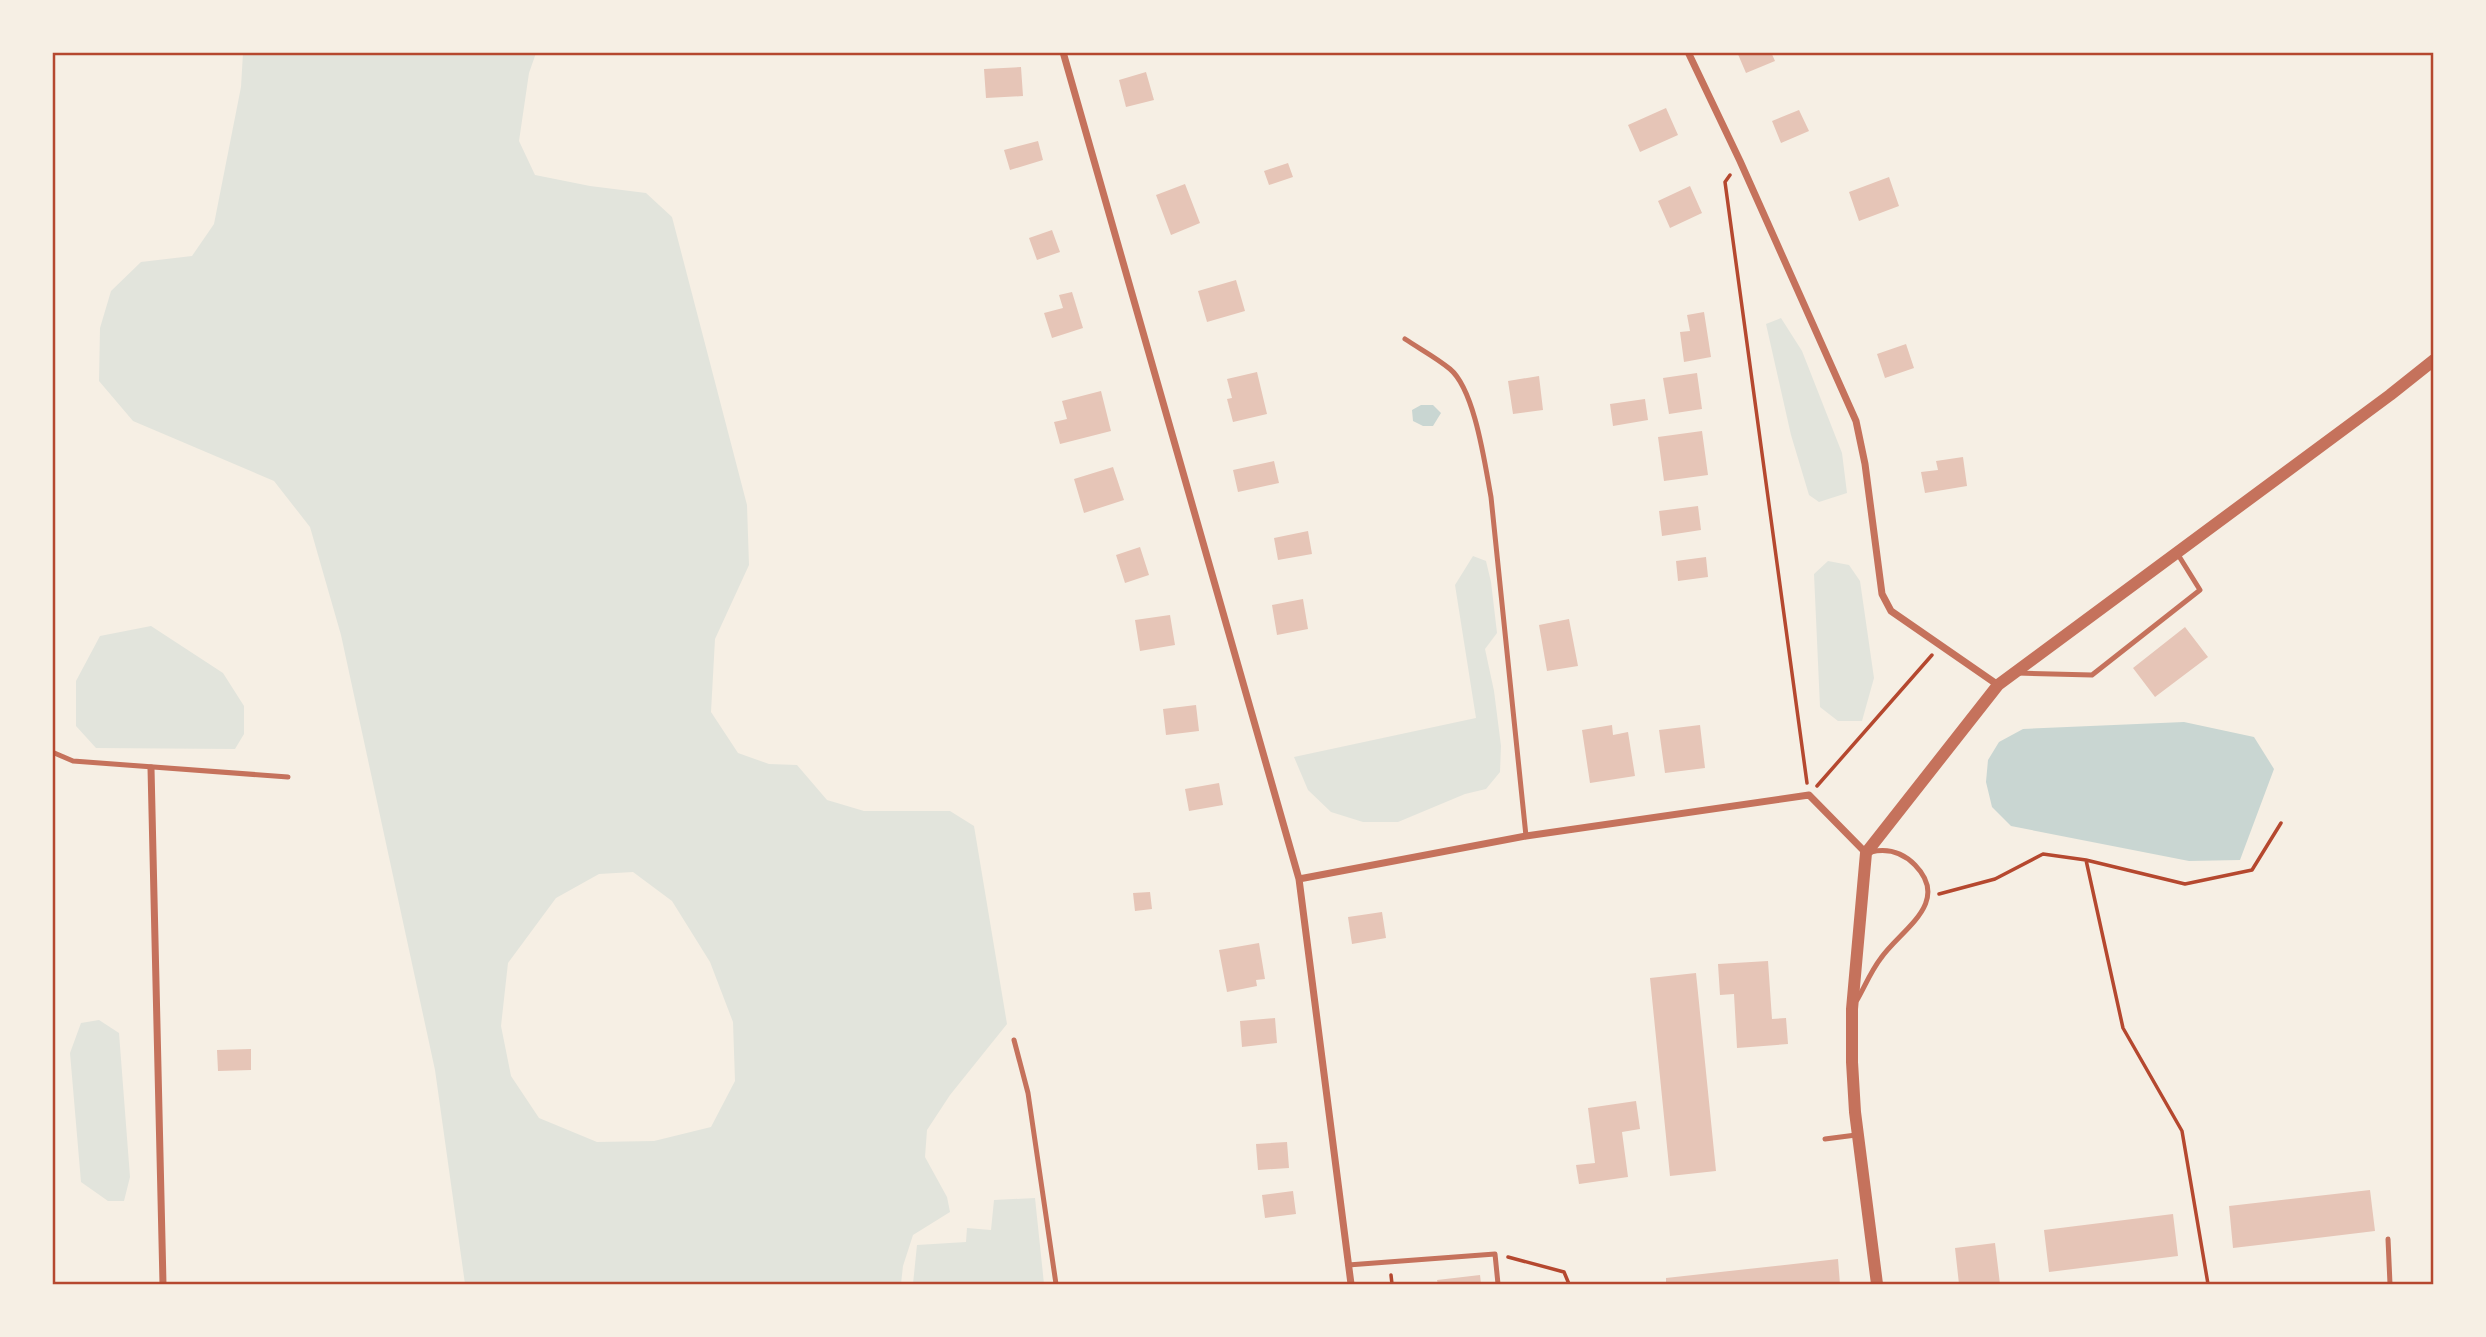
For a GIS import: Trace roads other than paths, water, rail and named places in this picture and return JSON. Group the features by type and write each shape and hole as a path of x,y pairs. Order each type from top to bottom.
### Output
{"street":[{"path":"1063,52 1299,879 1351,1284"},
{"path":"1688,52 1740,161 1856,421 1882,594 1891,611 1998,685"},
{"path":"1877,1284 1858,1135 1852,1062 1852,1009 1866,853 1998,685 2434,360"},
{"path":"150,768 163,1284"},
{"path":"1299,879 1526,836 1809,795 1866,853"}],"lane":[{"path":"1405,339 1452,370 1471,404 1481,442 1491,497 1526,836"},
{"path":"2014,673 2092,675 2200,590 2177,552"},
{"path":"52,752 73,761 288,777"},
{"path":"1852,1009 1881,957 1924,912 1927,897 1919,869 1908,859 1888,851 1866,853"},
{"path":"1014,1040 1028,1093 1056,1284"},
{"path":"1825,1139 1858,1135"},
{"path":"2389,1239 2390,1284"},
{"path":"1348,1265 1495,1254 1499,1284"}]}
